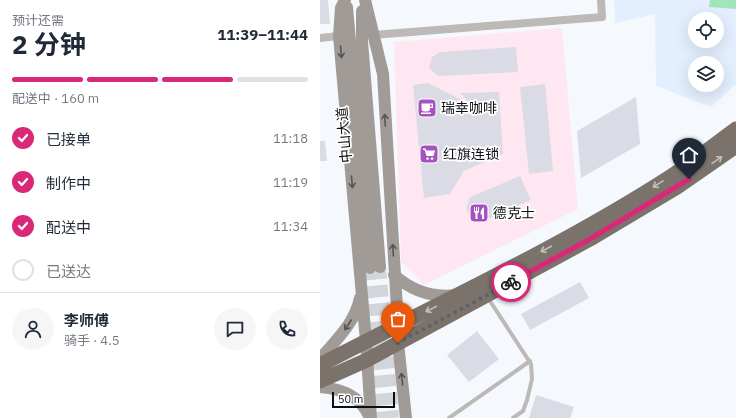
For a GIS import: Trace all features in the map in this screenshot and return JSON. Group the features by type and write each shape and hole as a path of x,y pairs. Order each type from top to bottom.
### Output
{"highway":[{"path":"320,365 459,295 587,227 670,177 736,129"},
{"path":"320,381 367,360 590,239 670,191 736,146"}],"street":[{"path":"346,0 341,8 339,36 370,269 372,274 394,272"},
{"name":"中山大道","path":"346,0 370,269"},
{"path":"363,0 383,74 398,343 406,418"},
{"name":"中山大道","path":"363,0 362,41 370,269"},
{"path":"372,35 602,17 601,0"},
{"path":"320,38 339,36"},
{"path":"320,359 348,327 358,306 362,289 370,269"},
{"path":"394,272 404,283 414,290 424,293 448,296 459,295"},
{"path":"362,289 371,418"},
{"path":"320,387 343,391 354,397 363,406 371,418"}],"lane":[{"path":"486,295 532,364 532,379 527,400 523,411 513,418"},
{"path":"449,418 530,361"}],"shaded area":[{"path":"614,0 736,0 736,84 711,107 656,86 655,14 615,23"},
{"path":"562,28 578,209 424,285 401,262 394,42"}],"green space":[{"path":"710,0 736,0 736,9 709,7"}],"building":[{"path":"320,0 328,0 330,24 320,24"},
{"path":"516,47 518,72 438,76 429,68 432,57 440,52"},
{"path":"428,83 466,102 467,100 460,93 499,92 503,154 464,171 450,194 424,198 413,85"},
{"path":"545,84 553,171 529,174 520,87"},
{"path":"636,97 640,144 581,178 577,131"},
{"path":"320,141 325,141 327,161 320,161"},
{"path":"520,176 531,200 481,222 472,221 466,208 470,197"},
{"path":"580,282 589,298 530,330 521,314"},
{"path":"477,331 499,359 469,382 447,355"},
{"path":"536,395 574,407 570,418 529,418"}],"tunnel":[{"path":"380,267 393,418"},
{"path":"370,268 383,418"}],"way so far":[{"path":"398,343 511,282"}],"place":[{"name":"瑞幸咖啡","path":"427,108"},
{"name":"红旗连锁","path":"429,154"},
{"name":"德克士","path":"479,213"}],"route":[{"path":"511,282 590,239 689,179"}]}
